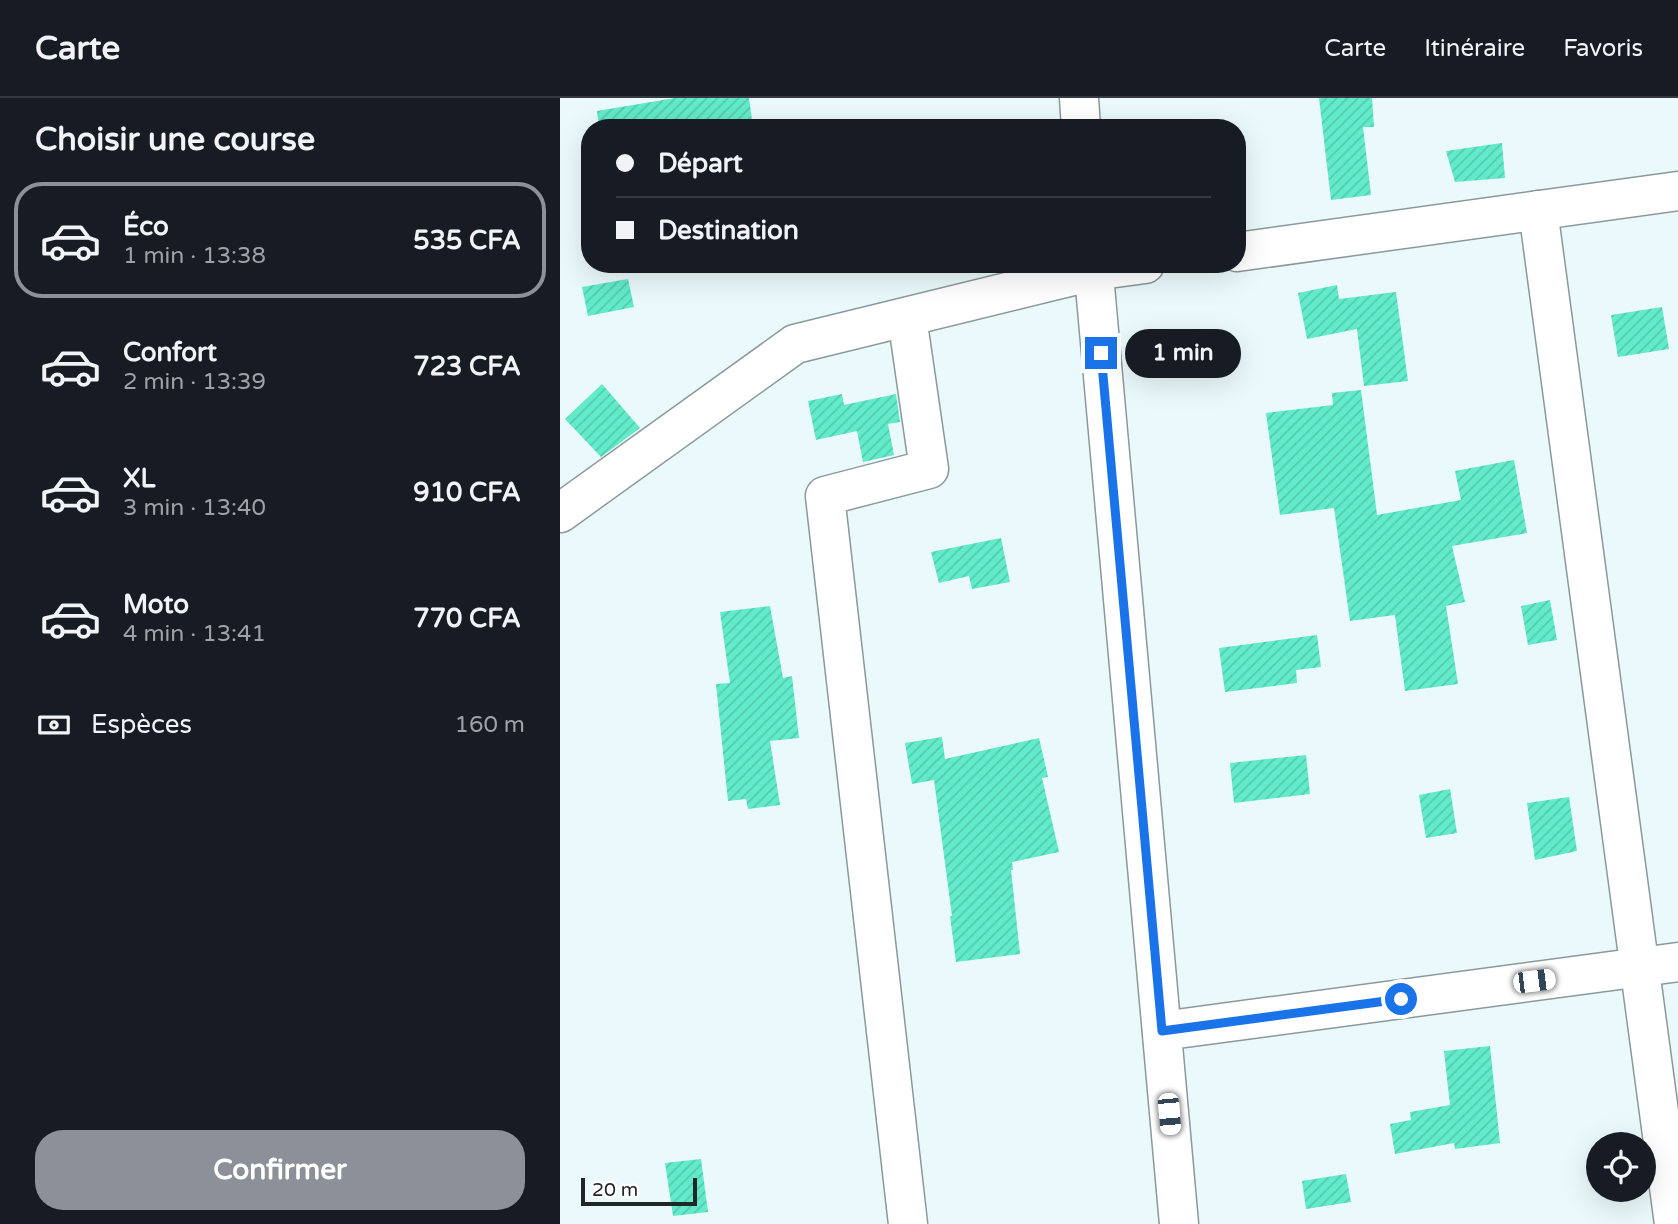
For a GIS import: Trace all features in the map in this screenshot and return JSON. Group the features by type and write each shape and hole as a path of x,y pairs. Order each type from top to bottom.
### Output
{"street":[{"path":"1079,98 1080,119"},
{"path":"1246,251 1678,191"},
{"path":"1538,211 1640,967 1674,1184 1675,1224"},
{"path":"560,513 795,344 1074,273"},
{"path":"1093,273 1179,1224"},
{"path":"907,317 929,469 825,496 908,1224"},
{"path":"1162,1031 1678,962"}],"building":[{"path":"675,98 749,98 752,119 598,119 597,111"},
{"path":"1319,98 1372,98 1374,127 1363,127 1371,195 1331,200"},
{"path":"1502,143 1505,178 1455,182 1446,151"},
{"path":"628,279 634,307 588,316 582,287"},
{"path":"1337,285 1339,299 1396,292 1408,381 1364,386 1357,329 1307,339 1298,293"},
{"path":"1662,307 1669,349 1618,357 1611,315"},
{"path":"602,384 640,428 601,457 565,419"},
{"path":"1361,390 1377,515 1461,500 1455,471 1514,460 1527,533 1452,546 1465,602 1446,606 1458,684 1405,691 1395,615 1350,621 1334,508 1280,515 1266,413 1333,405 1332,393"},
{"path":"842,394 844,405 896,394 900,422 888,424 894,455 863,462 857,431 816,440 808,401"},
{"path":"1001,538 1010,582 972,589 969,576 939,583 931,552"},
{"path":"1550,600 1557,640 1528,645 1521,606"},
{"path":"770,606 783,678 792,676 799,738 770,741 780,805 748,809 746,799 728,801 716,684 730,683 720,612"},
{"path":"1317,635 1321,667 1296,670 1297,683 1225,692 1219,648"},
{"path":"942,737 945,759 1039,738 1048,777 1042,778 1059,852 1012,862 1020,954 956,962 934,780 912,784 905,743"},
{"path":"1306,755 1310,794 1234,803 1230,763"},
{"path":"1450,789 1457,833 1426,838 1419,795"},
{"path":"1569,797 1577,851 1535,860 1527,803"},
{"path":"1490,1046 1500,1143 1455,1149 1454,1143 1395,1154 1390,1124 1411,1120 1410,1112 1450,1105 1444,1051"},
{"path":"701,1159 708,1212 673,1216 665,1163"},
{"path":"1346,1174 1351,1202 1306,1209 1302,1181"}],"route":[{"path":"1101,353 1162,1031 1401,999"}]}
